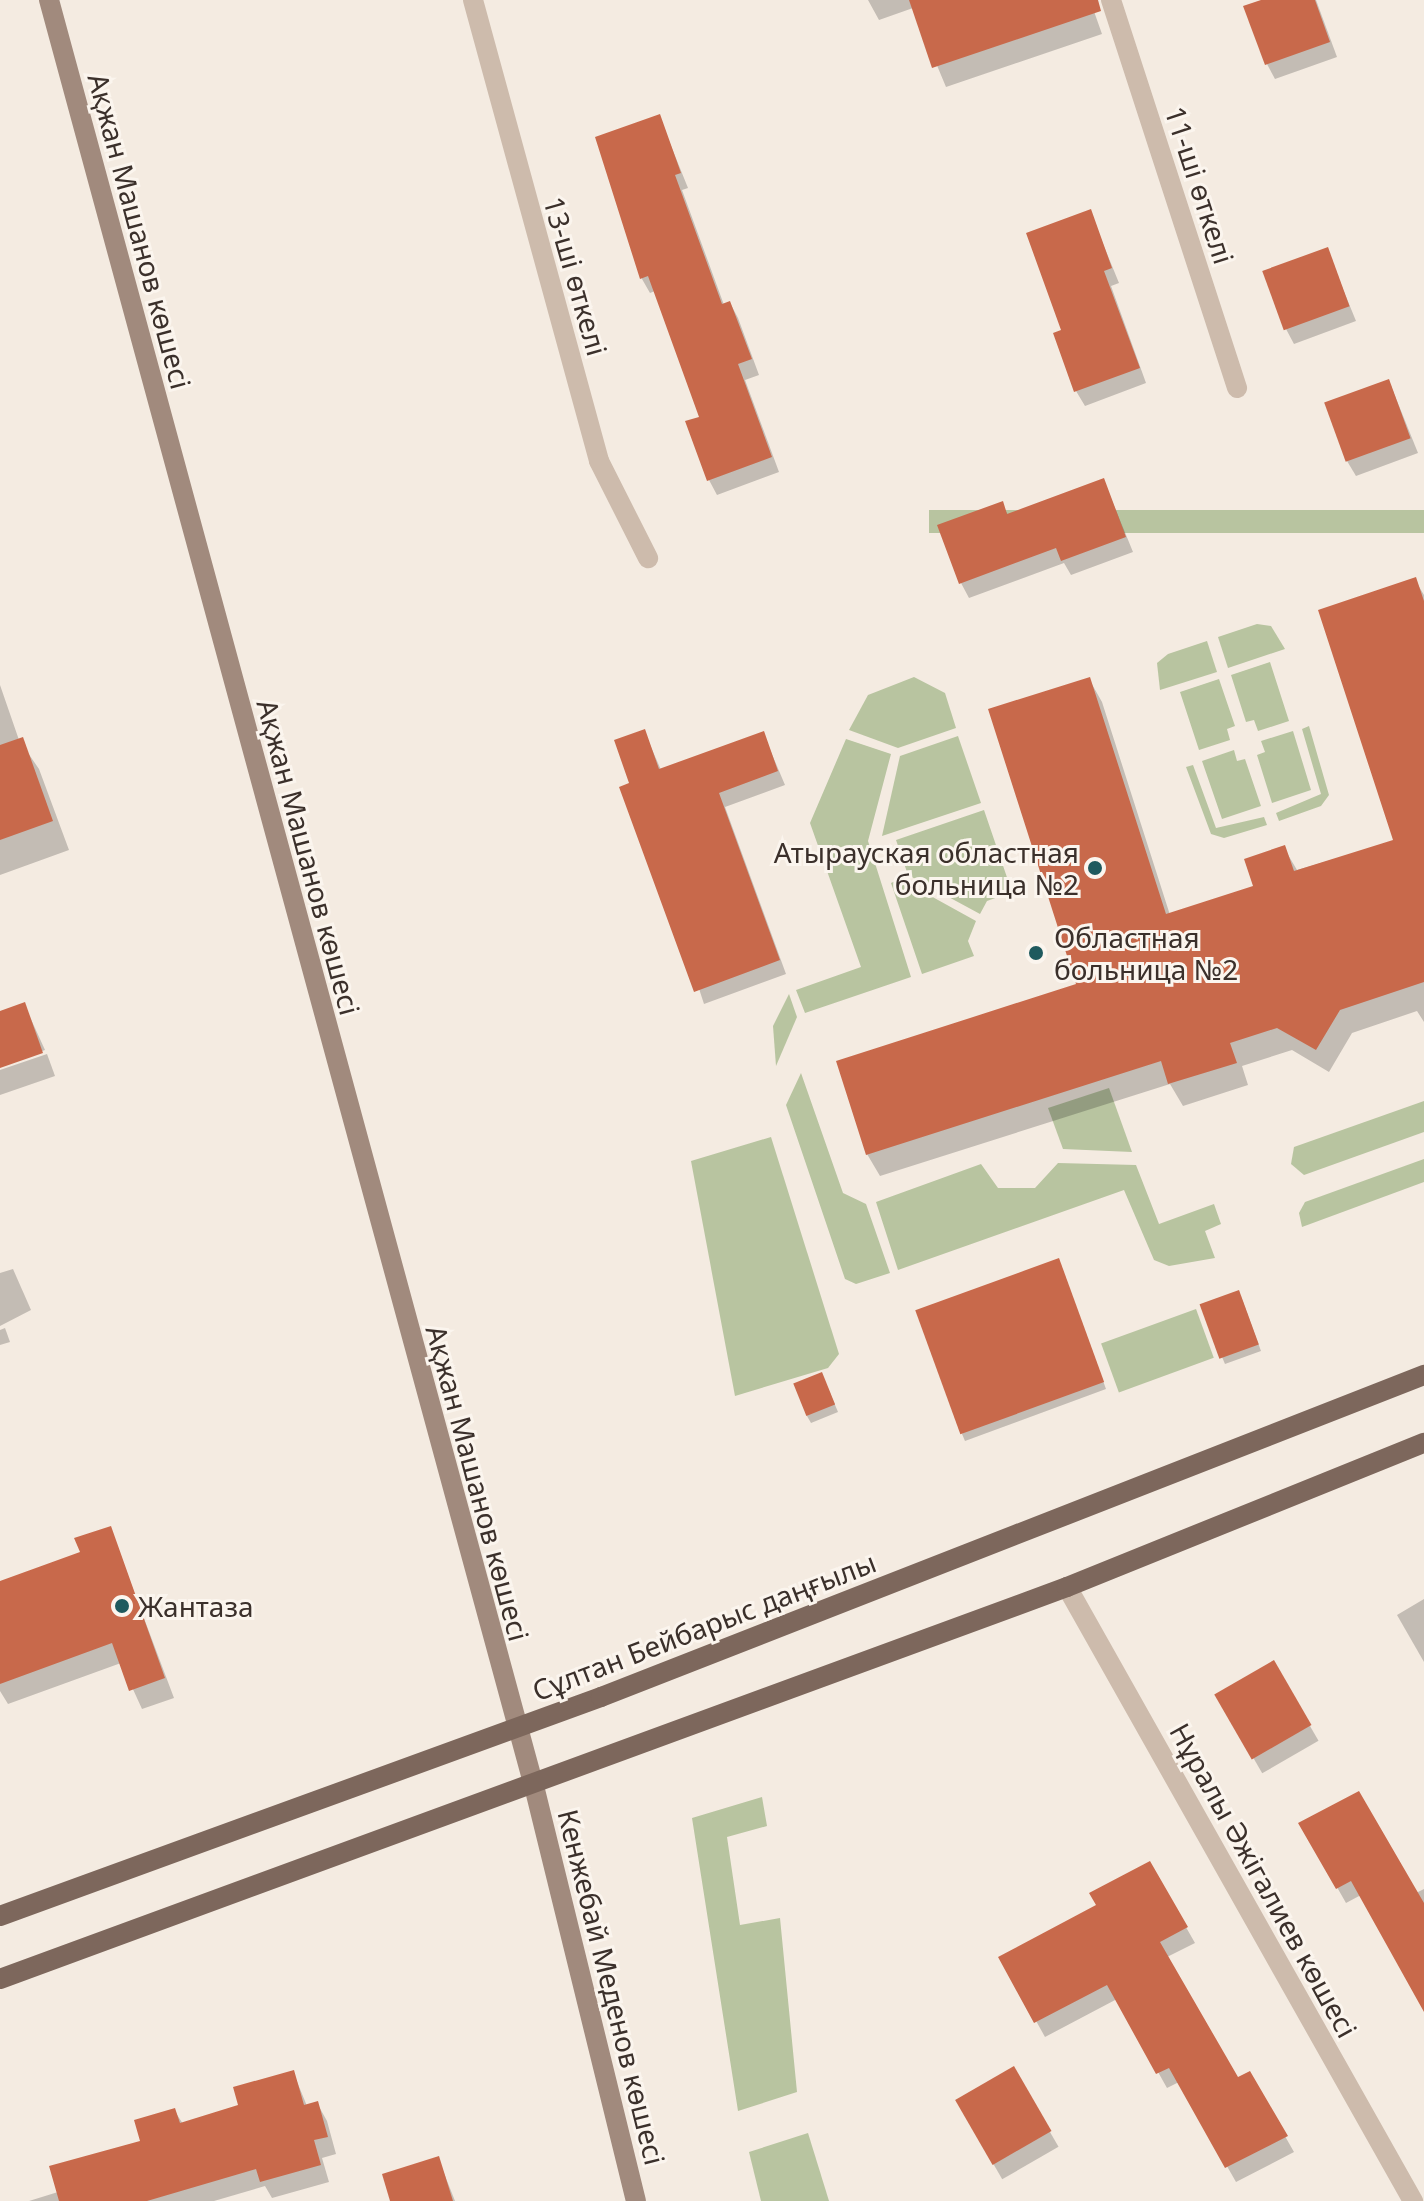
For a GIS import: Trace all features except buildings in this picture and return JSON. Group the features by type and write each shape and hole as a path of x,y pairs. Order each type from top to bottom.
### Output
{"main road":[{"name":"Сұлтан Бейбарыс даңғылы","path":"0,1916 515,1728 1424,1375"},
{"path":"0,1979 534,1786 1067,1587 1424,1443"}],"street":[{"name":"Ақжан Машанов көшесі","path":"49,0 515,1728 534,1786"},
{"name":"13-ші өткелі","path":"473,0 599,461 648,558"},
{"name":"11-ші өткелі","path":"1111,0 1237,388"},
{"name":"Нұралы Әжiгалиев көшесi","path":"1067,1587 1413,2201"},
{"name":"Кенжебай Меденов көшесі","path":"534,1786 636,2201"}],"green space":[{"path":"929,510 1424,510 1424,533 929,533"},
{"path":"1257,624 1271,626 1285,649 1228,668 1218,637"},
{"path":"1207,641 1217,672 1160,690 1157,663 1168,654"},
{"path":"1270,662 1289,721 1258,731 1254,720 1246,722 1231,675"},
{"path":"914,677 945,693 956,728 898,748 849,730 868,695"},
{"path":"1219,679 1235,726 1227,729 1230,740 1199,750 1180,692"},
{"path":"1309,726 1329,795 1321,806 1279,821 1276,813 1321,794 1302,729"},
{"path":"1293,731 1311,790 1272,803 1257,755 1265,752 1261,741"},
{"path":"958,736 981,803 882,836 900,756"},
{"path":"846,739 891,754 868,841 911,977 805,1013 796,990 861,967 810,823"},
{"path":"1234,750 1237,761 1245,759 1261,806 1222,819 1202,761"},
{"path":"1193,765 1216,828 1264,817 1267,825 1224,838 1211,834 1186,767"},
{"path":"984,810 1012,892 987,901 980,914 908,875 896,840"},
{"path":"900,879 976,921 968,941 974,956 922,974 891,883"},
{"path":"789,994 797,1017 776,1066 773,1026"},
{"path":"801,1073 843,1193 866,1204 890,1273 856,1284 845,1279 786,1105"},
{"path":"1109,1088 1132,1152 1063,1149 1048,1108"},
{"path":"1424,1101 1424,1132 1304,1175 1291,1164 1294,1147"},
{"path":"771,1137 839,1354 828,1368 735,1396 691,1161"},
{"path":"1424,1159 1424,1182 1302,1227 1299,1213 1305,1202"},
{"path":"1058,1163 1136,1165 1159,1224 1214,1204 1221,1224 1205,1231 1215,1258 1169,1266 1154,1260 1124,1190 898,1270 876,1202 981,1164 998,1188 1035,1188"},
{"path":"1196,1309 1214,1358 1119,1392 1101,1344"},
{"path":"762,1797 767,1826 727,1837 740,1925 780,1918 797,2092 738,2111 692,1818"},
{"path":"808,2133 829,2201 761,2201 749,2152"}],"place":[{"name":"Атырауская областная больница №2","path":"1095,868"},
{"name":"Областная больница №2","path":"1036,953"},
{"name":"Жантаза","path":"122,1606"}]}
